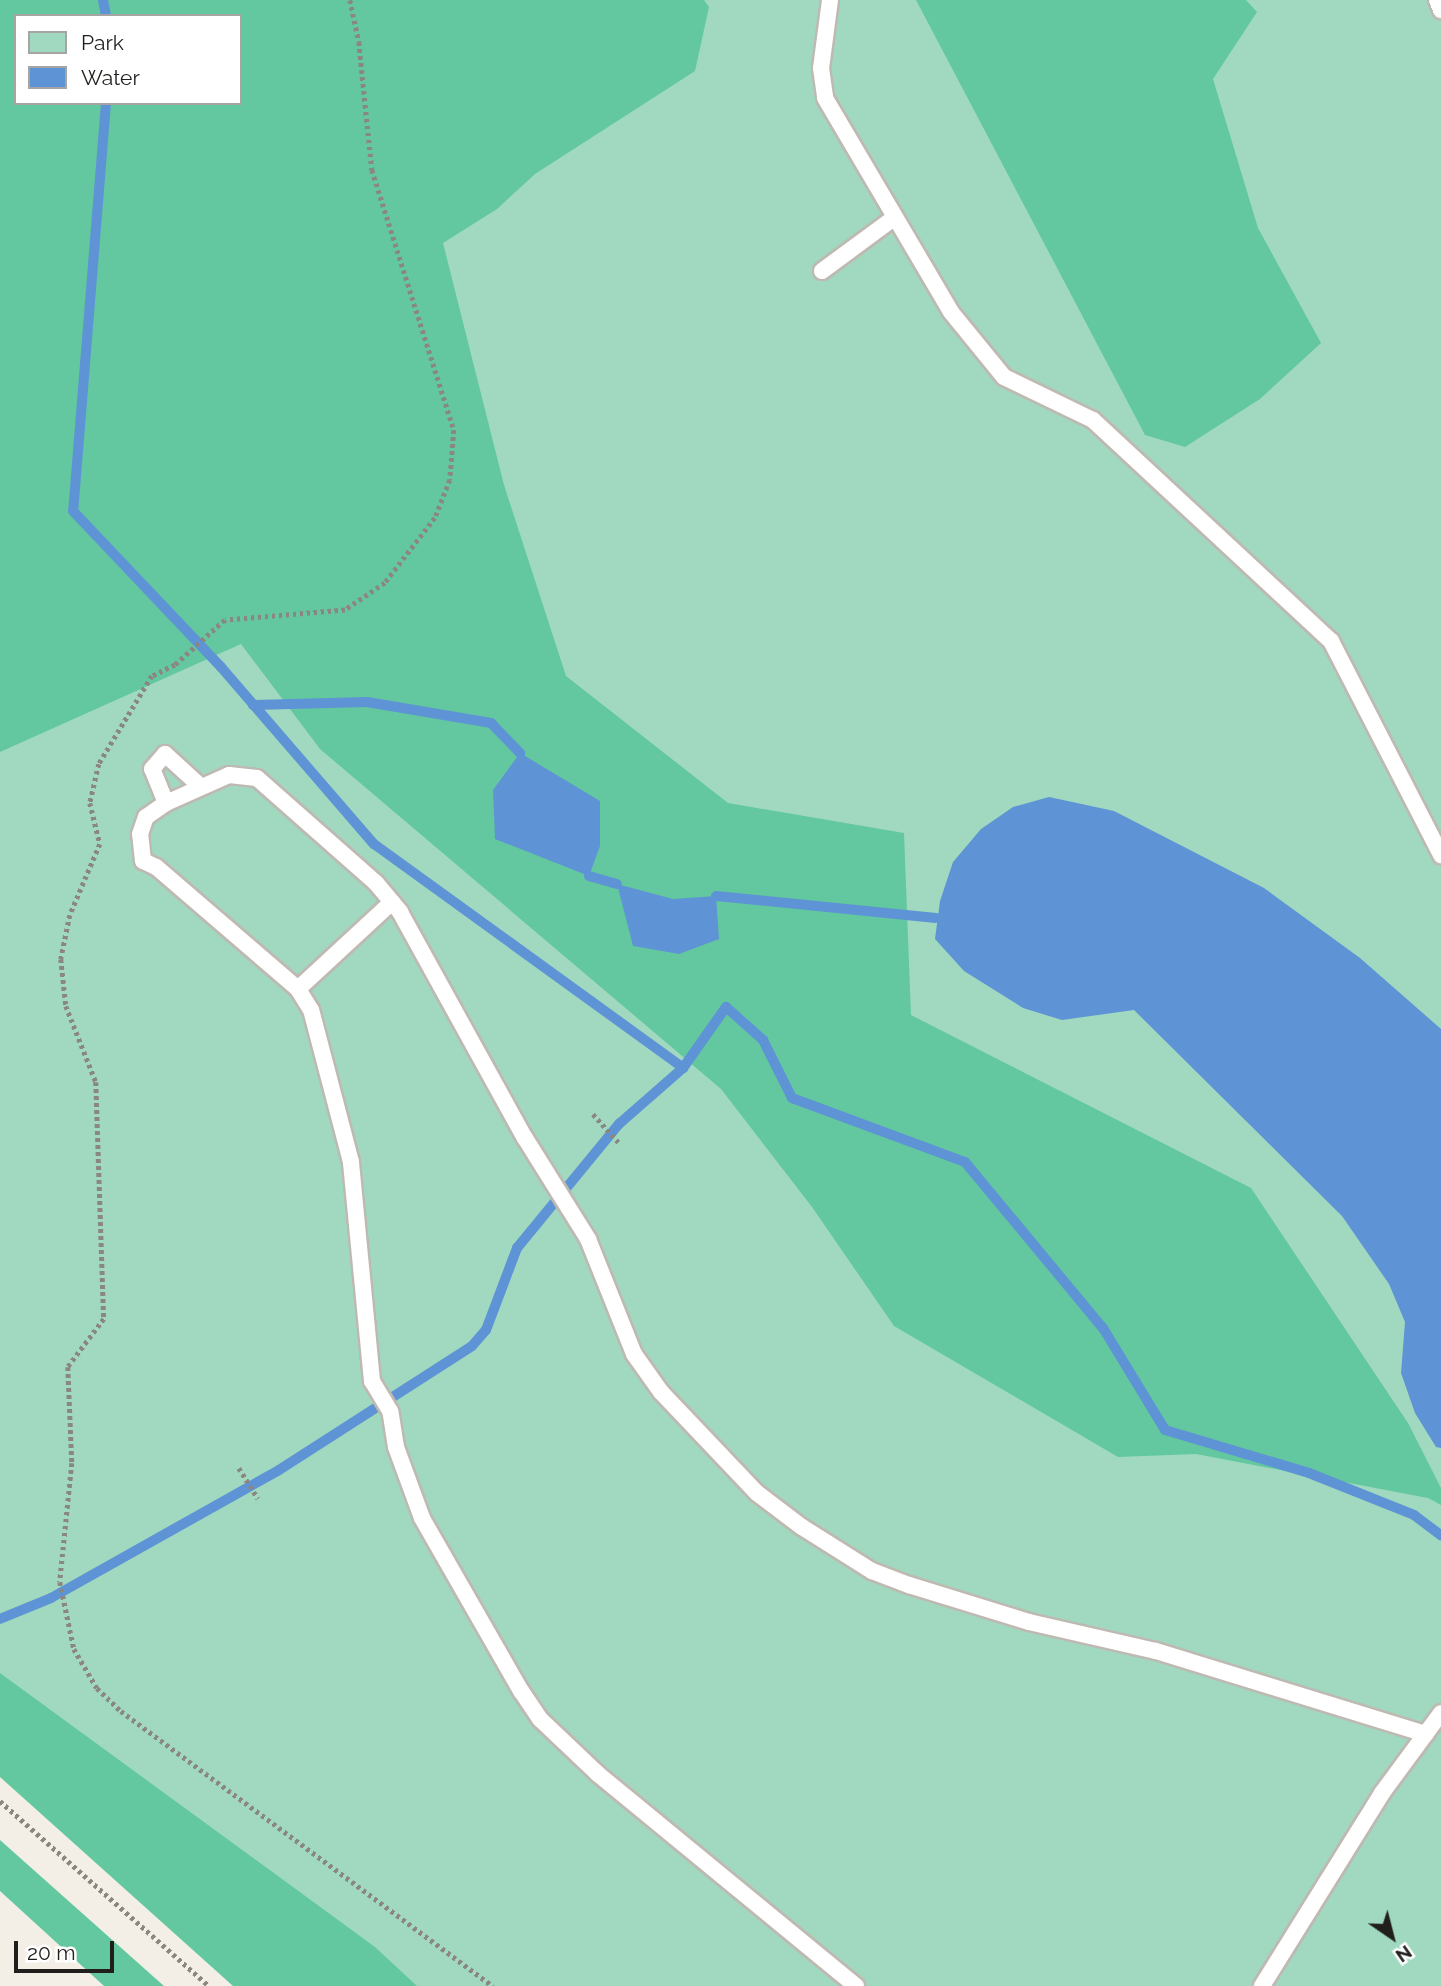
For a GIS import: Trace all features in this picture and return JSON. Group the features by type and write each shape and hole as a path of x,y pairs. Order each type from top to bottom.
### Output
{"lane":[{"path":"830,0 821,68 825,99 951,312 1004,377 1093,419 1331,641 1441,855"},
{"path":"1437,0 1441,10"},
{"path":"822,271 894,218"},
{"path":"166,803 152,769 165,754 200,786"},
{"path":"856,1986 719,1878 540,1719 422,1518 396,1447 390,1411 372,1381 351,1162 311,1010 298,989 156,867 143,861 140,834 146,817 166,803 200,786 245,775 269,785 392,902 588,1239 634,1354 661,1392 757,1493 872,1571 909,1585 1029,1622 1156,1651 1425,1734"},
{"path":"298,989 392,902"},
{"path":"1262,1986 1382,1793 1441,1713"}],"path":[{"path":"350,0 359,42 372,170 454,429 450,480 435,518 385,583 345,610 225,620 208,631 181,659 152,676 99,764 90,803 100,844 70,915 61,959 66,1006 96,1082 104,1319 68,1367 72,1463 60,1582 74,1649 97,1688 121,1711 493,1986"},
{"path":"593,1114 618,1142"},
{"path":"239,1468 258,1498"},
{"path":"0,1801 209,1986"}],"green space":[{"path":"0,0 704,0 709,7 695,71 535,174 497,209 443,243 504,485 566,676 728,803 904,833 911,1015 1251,1188 1408,1423 1441,1488 1441,1505 1428,1498 1196,1454 1118,1457 894,1326 812,1207 721,1089 320,749 241,644 0,752"},
{"path":"229,0 1441,0 1441,1986 341,1986 0,1727 0,725 239,105 242,105 242,14 239,14"},
{"path":"916,0 1246,0 1257,12 1213,79 1258,228 1321,343 1260,399 1185,447 1145,435"},
{"path":"0,1673 375,1947 417,1986 233,1986 0,1777"},
{"path":"0,1840 164,1986 104,1986 0,1891"}],"water":[{"path":"520,753 600,801 600,846 589,876 495,839 493,790"},
{"path":"1049,797 1114,811 1264,888 1360,958 1441,1029 1441,1448 1436,1447 1415,1413 1401,1373 1405,1322 1389,1284 1342,1216 1134,1010 1062,1020 1023,1008 964,971 935,939 940,901 953,862 981,829 1013,807"},
{"path":"617,884 673,899 716,896 719,939 679,954 633,946"}],"waterway":[{"path":"103,0 106,14"},
{"path":"106,105 73,511 221,667 374,844 683,1068"},
{"path":"253,705 367,702 491,723 520,753"},
{"path":"589,876 617,884"},
{"path":"716,896 936,918"},
{"path":"0,1619 51,1598 279,1470 472,1346 486,1330 517,1248 619,1124 683,1068 726,1007 763,1040 792,1098 965,1162 1103,1328 1165,1430 1309,1473 1414,1515 1441,1535"}]}
